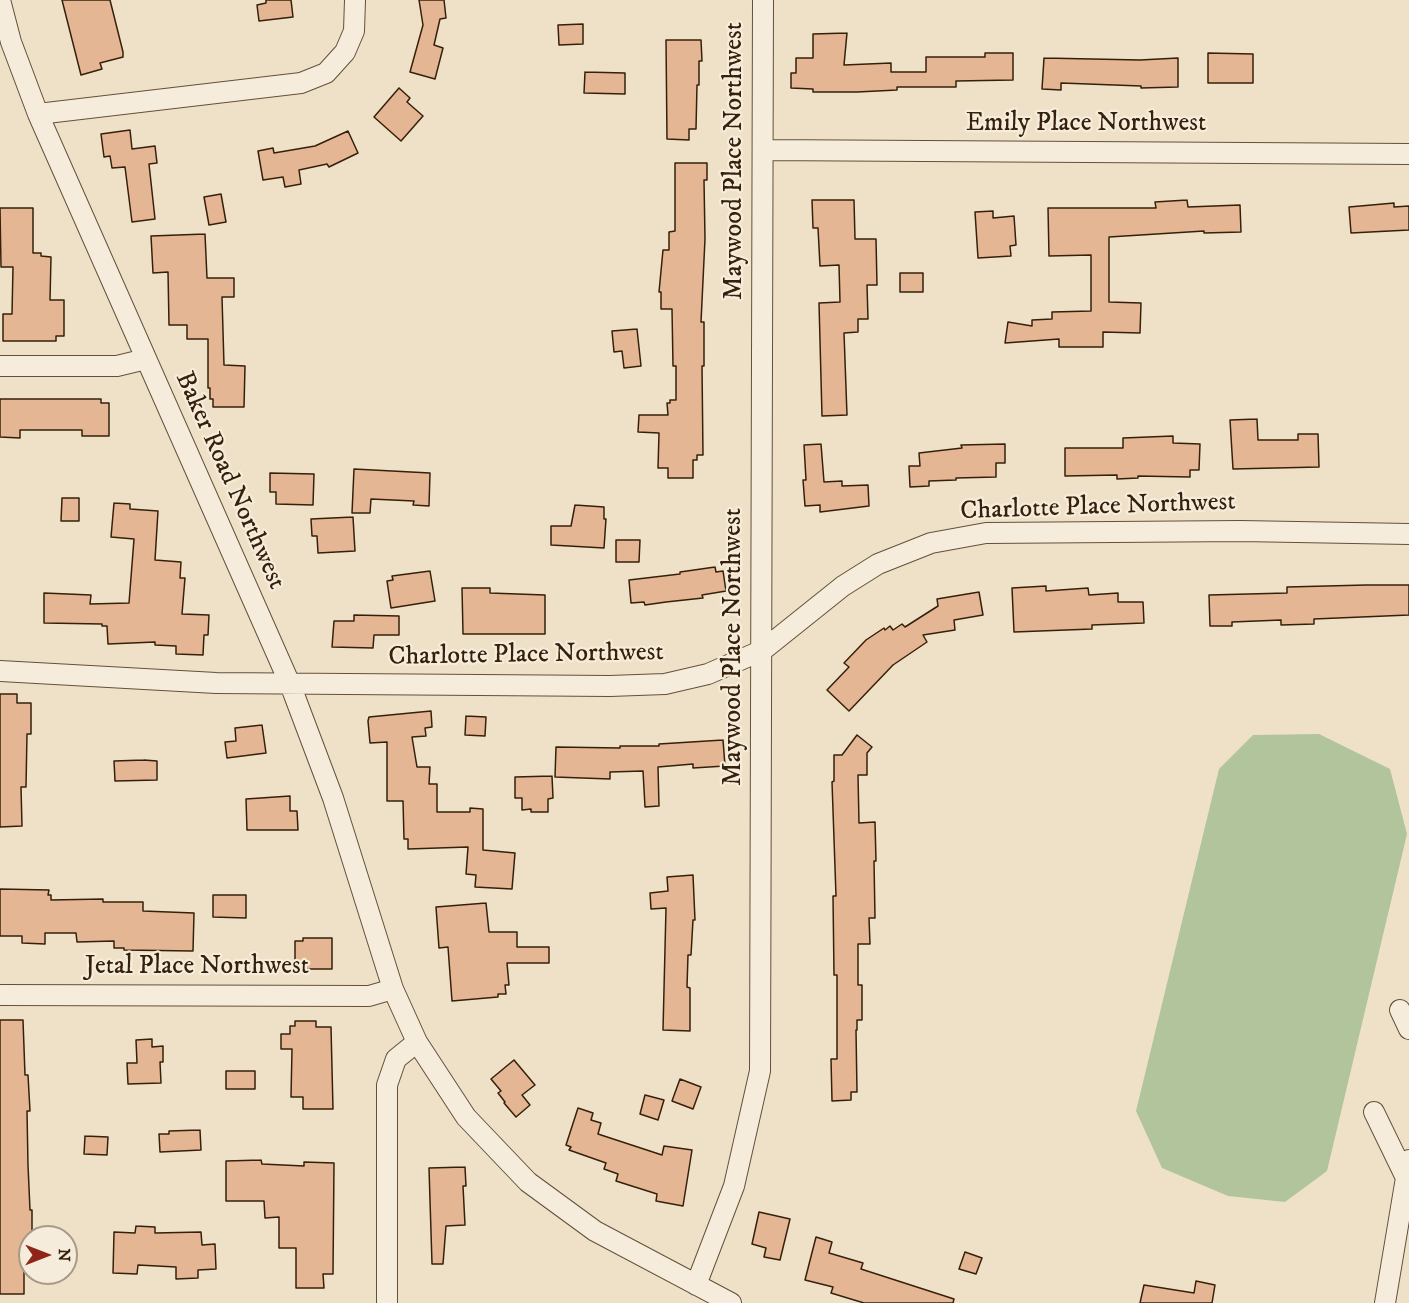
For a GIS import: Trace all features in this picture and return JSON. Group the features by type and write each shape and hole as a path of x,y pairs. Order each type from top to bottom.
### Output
{"street":[{"name":"Baker Road Northwest","path":"0,0 6,42 290,684 333,798 393,989 417,1042 465,1117 528,1182 595,1231 731,1303"},
{"path":"38,114 301,83 326,73 345,52 354,31 355,0"},
{"name":"Maywood Place Northwest","path":"696,1285 734,1186 760,1071 763,0"},
{"name":"Emily Place Northwest","path":"763,150 1409,154"},
{"path":"0,366 117,366 146,359"},
{"name":"Charlotte Place Northwest","path":"0,671 216,683 610,686 665,684 708,674 762,650 843,586 878,564 931,543 986,533 1241,531 1409,534"},
{"name":"Jetal Place Northwest","path":"0,995 369,996 393,989"},
{"path":"1400,1010 1409,1029"},
{"path":"387,1303 387,1085 396,1059 417,1042"},
{"path":"1374,1112 1407,1169 1396,1235 1389,1300"}],"green space":[{"path":"1319,734 1390,769 1407,834 1327,1171 1285,1202 1228,1196 1162,1168 1136,1111 1219,769 1253,735"}],"building":[{"path":"62,0 110,0 123,57 100,63 102,69 81,75"},
{"path":"266,0 291,0 293,17 259,21 257,5 266,3"},
{"path":"419,0 444,0 446,18 440,19 434,45 443,48 435,79 410,72 423,25"},
{"path":"583,24 583,44 559,45 558,25"},
{"path":"847,33 844,65 891,63 891,72 926,72 926,57 985,57 985,53 1013,53 1013,80 956,81 956,87 897,87 897,90 857,92 813,92 813,89 791,88 791,73 796,73 796,58 813,58 813,34"},
{"path":"666,40 701,40 702,61 699,61 696,129 689,129 689,140 667,139"},
{"path":"1208,53 1253,54 1253,83 1208,83"},
{"path":"1044,58 1140,60 1178,58 1178,87 1141,88 1141,86 1061,83 1061,90 1042,89"},
{"path":"585,72 625,73 625,94 584,93"},
{"path":"399,88 410,98 407,102 423,116 401,141 374,117"},
{"path":"130,130 132,149 155,146 157,163 149,164 155,219 132,222 125,167 112,168 110,156 104,157 101,134"},
{"path":"348,131 358,153 329,167 327,164 299,170 301,184 285,187 283,177 263,180 258,151 273,148 274,153 315,146"},
{"path":"675,163 707,163 707,180 704,180 705,239 701,322 704,322 703,455 697,455 697,460 693,460 693,478 668,478 668,468 658,468 659,433 638,432 639,415 668,415 667,403 670,403 670,400 676,400 672,309 661,309 661,292 659,292 663,250 669,250 669,232 675,231"},
{"path":"221,194 226,222 209,225 204,197"},
{"path":"812,200 854,200 855,239 876,239 877,285 867,285 868,319 858,319 858,332 844,333 847,415 822,416 819,303 840,302 839,265 820,266 818,228 813,228"},
{"path":"1187,200 1188,207 1240,205 1241,232 1204,233 1204,231 1109,237 1109,302 1141,303 1140,333 1103,332 1103,347 1059,347 1059,339 1005,343 1008,322 1032,326 1032,320 1052,319 1052,312 1091,311 1091,255 1049,256 1048,208 1156,208 1155,202"},
{"path":"1394,203 1394,207 1409,206 1409,230 1351,233 1349,207"},
{"path":"0,208 33,208 33,253 51,257 50,300 64,300 64,336 56,336 56,341 3,341 3,314 12,314 13,267 1,267"},
{"path":"993,211 993,218 1014,216 1016,245 1010,246 1011,256 978,258 975,212"},
{"path":"205,234 207,278 234,278 234,297 222,297 224,365 245,366 244,407 213,407 213,399 210,399 210,388 208,388 208,339 187,339 187,325 169,325 168,272 153,273 151,236"},
{"path":"900,273 923,273 923,292 900,292"},
{"path":"637,329 641,366 624,368 622,351 614,352 612,331"},
{"path":"0,399 101,399 101,403 109,403 109,436 82,436 82,430 20,430 20,438 0,437"},
{"path":"1257,419 1258,440 1298,440 1298,434 1318,434 1319,467 1233,469 1230,420"},
{"path":"1173,436 1173,443 1200,444 1199,470 1190,470 1190,477 1138,476 1138,478 1117,479 1117,475 1065,476 1065,448 1123,448 1123,438"},
{"path":"821,444 824,482 842,481 842,486 868,485 869,506 820,512 820,505 805,506 804,445"},
{"path":"1005,444 1005,463 996,463 996,477 929,481 929,486 910,487 909,466 920,466 919,453 962,448 961,445"},
{"path":"354,469 430,473 429,506 413,505 414,501 371,499 370,513 352,513"},
{"path":"270,473 314,474 313,505 276,504 276,492 270,492"},
{"path":"62,498 79,498 79,521 61,521"},
{"path":"114,503 130,504 130,509 158,511 155,560 181,562 180,578 185,578 182,614 209,615 208,635 204,635 203,655 176,654 176,646 155,645 155,642 108,644 107,626 102,626 102,624 44,623 44,593 91,595 90,604 129,603 134,539 111,537"},
{"path":"575,505 604,507 604,519 606,519 604,548 551,545 551,526 571,526"},
{"path":"353,517 355,551 318,553 317,536 312,536 311,519"},
{"path":"616,540 640,540 639,562 616,562"},
{"path":"715,567 716,572 723,571 726,591 702,595 703,598 645,605 644,602 631,603 629,580"},
{"path":"430,571 435,601 391,608 387,581 393,580 392,576"},
{"path":"1409,585 1409,615 1314,619 1314,624 1281,625 1281,620 1232,622 1232,626 1210,626 1209,595 1287,593 1287,587"},
{"path":"1046,586 1046,591 1088,588 1089,595 1118,593 1118,602 1143,602 1144,623 1092,625 1092,629 1014,632 1012,588"},
{"path":"462,588 490,588 490,593 545,595 545,634 463,634"},
{"path":"979,592 983,615 954,620 955,630 923,635 927,642 893,665 849,711 827,690 849,667 844,663 866,640 884,628 885,630 890,626 893,630 902,624 905,627 938,606 937,599"},
{"path":"354,615 399,616 399,635 374,635 373,648 332,647 334,621 354,621"},
{"path":"0,694 17,694 17,703 31,703 31,734 27,734 26,787 21,787 22,826 0,827"},
{"path":"431,711 432,727 425,728 426,736 412,737 417,767 430,767 429,784 437,784 437,812 470,812 470,808 483,809 483,850 515,853 512,889 475,887 476,875 466,874 468,847 408,849 408,839 404,839 403,801 387,801 387,742 370,743 368,721 369,717"},
{"path":"466,716 486,717 485,736 465,735"},
{"path":"262,725 266,753 227,758 225,742 236,741 235,728"},
{"path":"857,735 872,747 867,753 867,775 858,775 859,823 875,822 875,918 869,918 870,944 858,944 858,985 862,985 862,1020 857,1020 856,1030 857,1092 851,1092 851,1100 832,1101 831,1059 837,1059 837,975 834,975 833,896 836,896 832,782 834,781 834,755 842,755"},
{"path":"723,740 725,766 693,768 693,764 658,767 659,806 645,807 643,771 610,772 610,779 555,777 556,747 620,748 620,746 659,746 659,744"},
{"path":"114,761 157,761 157,780 115,781"},
{"path":"552,776 553,798 548,799 548,812 522,810 522,798 515,798 515,777"},
{"path":"290,796 290,811 297,811 298,830 247,830 246,799"},
{"path":"693,875 695,920 693,920 691,955 688,955 687,987 690,988 690,1031 663,1030 666,908 651,909 650,893 668,891 667,877"},
{"path":"0,889 49,890 48,895 51,895 51,900 103,899 103,902 143,902 143,911 194,913 193,951 124,950 124,948 114,948 114,941 77,942 76,933 45,933 45,944 22,943 22,936 0,936"},
{"path":"213,895 246,895 246,918 213,917"},
{"path":"486,903 489,932 517,932 517,947 549,947 549,963 507,963 509,985 505,985 506,994 498,994 498,997 452,1001 448,947 439,948 436,907"},
{"path":"303,938 332,938 332,969 303,969 303,962 295,962 295,941 303,941"},
{"path":"0,1020 23,1020 25,1075 28,1075 30,1111 27,1111 32,1225 18,1225 18,1285 24,1285 24,1294 0,1294"},
{"path":"295,1021 316,1021 316,1027 331,1027 333,1109 303,1109 303,1097 291,1097 292,1049 281,1049 281,1034 290,1034 290,1026 295,1026"},
{"path":"152,1039 152,1047 163,1046 163,1062 160,1062 161,1083 128,1084 127,1063 137,1063 136,1040"},
{"path":"514,1060 535,1085 522,1095 530,1105 516,1117 504,1103 498,1093 501,1091 491,1079"},
{"path":"226,1071 255,1071 255,1089 226,1089"},
{"path":"680,1079 701,1087 693,1109 672,1101"},
{"path":"645,1095 664,1100 658,1120 640,1114"},
{"path":"578,1108 593,1113 591,1120 601,1123 598,1134 662,1155 664,1146 692,1150 683,1206 656,1201 657,1194 616,1181 618,1174 604,1169 606,1163 569,1150 571,1147 566,1145"},
{"path":"200,1130 201,1150 160,1152 159,1134 169,1134 169,1131"},
{"path":"85,1136 108,1137 107,1155 84,1154"},
{"path":"261,1160 262,1164 304,1166 304,1162 334,1163 333,1274 323,1274 324,1288 296,1288 296,1248 279,1248 279,1217 265,1218 264,1201 226,1201 226,1161"},
{"path":"465,1167 466,1186 463,1186 465,1225 446,1226 443,1264 432,1264 429,1168"},
{"path":"759,1212 790,1219 780,1260 764,1257 766,1248 752,1244"},
{"path":"136,1226 155,1227 155,1233 201,1232 202,1245 215,1244 216,1269 198,1270 198,1278 176,1279 176,1267 138,1265 137,1274 113,1273 114,1232 135,1233"},
{"path":"816,1237 832,1242 829,1253 863,1263 861,1269 954,1299 953,1303 864,1303 831,1293 833,1287 805,1280"},
{"path":"965,1252 982,1258 976,1274 959,1269"},
{"path":"1196,1281 1215,1285 1212,1303 1140,1303 1144,1285 1194,1293"}]}
